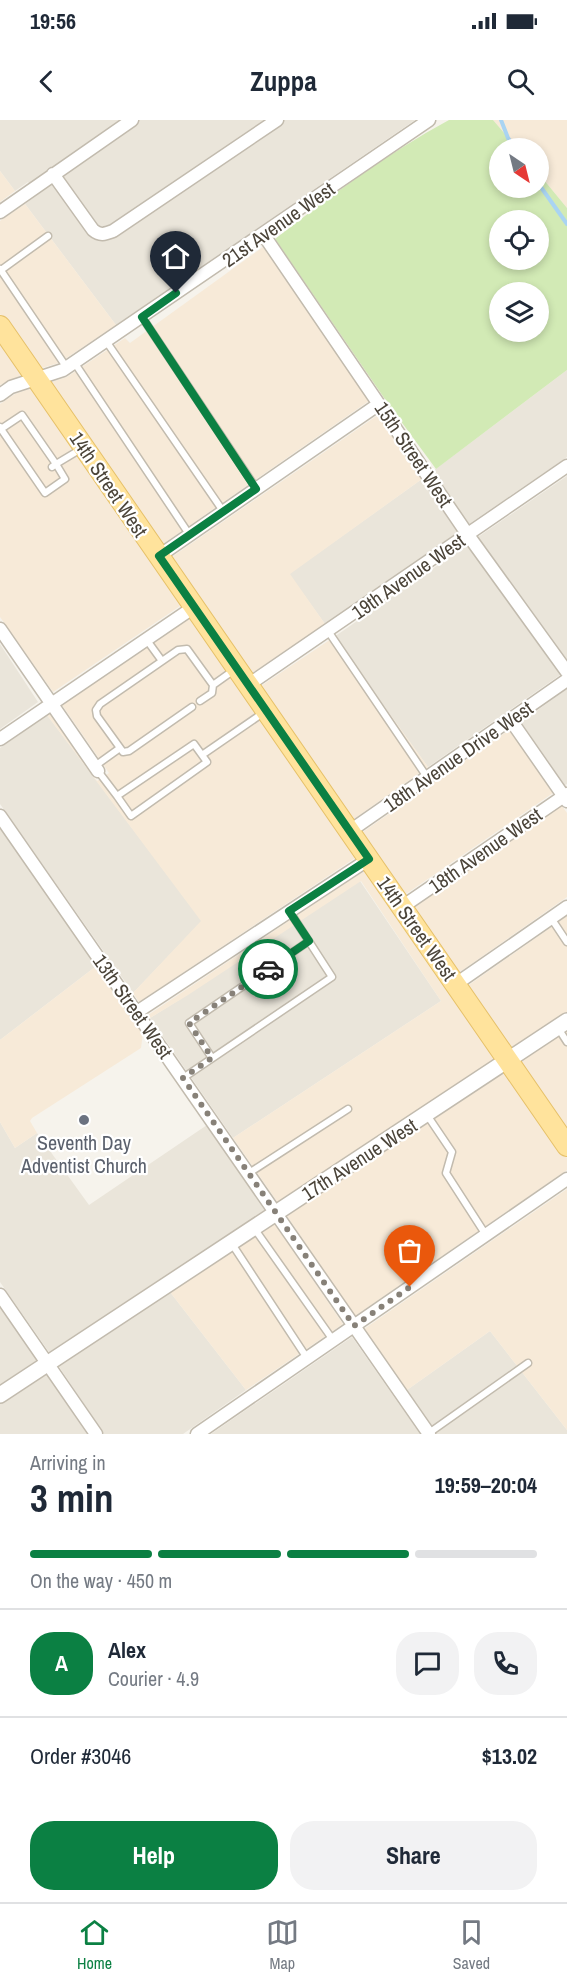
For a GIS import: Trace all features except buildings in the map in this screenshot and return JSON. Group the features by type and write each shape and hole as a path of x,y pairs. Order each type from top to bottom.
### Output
{"main road":[{"name":"14th Street West","path":"0,326 567,1146"}],"street":[{"path":"0,212 132,120"},
{"path":"53,174 93,230 98,234 104,234 113,231 277,120"},
{"name":"21st Avenue West","path":"0,395 11,387 71,365 429,120"},
{"name":"15th Street West","path":"263,234 468,535 567,672"},
{"path":"159,556 379,404"},
{"name":"19th Avenue West","path":"248,685 567,466"},
{"path":"0,739 51,702 194,607"},
{"path":"0,629 97,768"},
{"name":"18th Avenue Drive West","path":"350,831 567,680"},
{"path":"510,719 566,797"},
{"name":"18th Avenue West","path":"402,907 566,797"},
{"name":"13th Street West","path":"1,821 137,1012 429,1434"},
{"path":"137,1012 369,859"},
{"path":"456,984 567,907"},
{"name":"17th Avenue West","path":"0,1395 562,1025"},
{"path":"197,1434 567,1179"},
{"path":"0,1295 96,1434"}],"lane":[{"path":"48,236 0,269 71,365 190,535"},
{"path":"142,317 256,489"},
{"path":"106,341 223,512"},
{"path":"22,414 32,434 65,479 45,493 37,477 1,428 22,414"},
{"path":"54,466 84,448"},
{"path":"328,631 427,777"},
{"path":"146,639 162,661"},
{"path":"192,707 129,752 123,752 97,716 96,710 100,704 178,650 187,649 213,685 212,693 200,701"},
{"path":"213,685 237,668"},
{"path":"202,755 266,711"},
{"path":"117,796 194,744 207,762 131,816 97,768 120,748"},
{"path":"183,1078 332,977 289,911"},
{"path":"552,918 567,942"},
{"path":"212,1058 189,1023 309,941"},
{"path":"562,1025 567,1042"},
{"path":"249,1173 348,1109"},
{"path":"427,1114 452,1152 446,1173 486,1235"},
{"path":"254,1228 333,1340"},
{"path":"232,1243 308,1358"},
{"path":"429,1434 528,1363"}],"shaded area":[{"path":"0,120 415,120 116,325 25,204 37,195 28,182 15,191 0,171"},
{"path":"493,120 567,120 567,208 549,186 549,138 508,138"},
{"path":"0,171 15,191 0,202"},
{"path":"25,204 116,325 59,363 38,369 0,314 0,221"},
{"path":"263,247 369,401 160,546 48,383 67,377 125,338 130,343"},
{"path":"0,339 24,374 0,385"},
{"path":"567,370 567,457 469,524 433,471"},
{"path":"34,387 183,604 53,692 0,617 0,404 15,394"},
{"path":"378,415 422,479 290,574 325,624 249,675 169,559"},
{"path":"567,476 567,660 478,537"},
{"path":"422,479 458,532 325,624 289,574"},
{"path":"467,545 560,675 428,767 334,637"},
{"path":"192,617 358,856 139,1002 133,993 201,921 47,715 50,713 97,781 109,773 62,705"},
{"path":"334,637 428,767 351,821 258,688"},
{"path":"0,644 38,702 0,729"},
{"path":"567,689 567,784 565,785 521,722"},
{"path":"47,715 202,921 133,993 0,804 0,748"},
{"path":"509,730 553,793 403,896 360,834"},
{"path":"562,806 567,813 567,897 457,974 412,909"},
{"path":"0,828 105,978 95,967 0,1040"},
{"path":"367,869 498,1058 278,1203 233,1138 441,1001 361,881 188,995 150,1018 148,1015"},
{"path":"360,881 441,1001 233,1138 150,1018"},
{"path":"567,916 567,1012 509,1050 466,987"},
{"path":"95,967 143,1033 141,1048 32,1118 30,1121 37,1133 15,1148 0,1122 0,1040"},
{"path":"567,1031 567,1133 518,1063"},
{"path":"507,1071 567,1158 567,1170 355,1316 287,1216"},
{"path":"0,1122 15,1148 37,1133 89,1205 207,1125 267,1211 49,1352 0,1282"},
{"path":"567,1189 567,1430 490,1331 407,1390 364,1329"},
{"path":"275,1224 343,1324 246,1390 170,1292"},
{"path":"170,1292 246,1390 183,1434 104,1434 58,1365"},
{"path":"0,1307 37,1360 0,1385"},
{"path":"490,1331 567,1430 567,1434 437,1434 407,1390"},
{"path":"352,1337 420,1434 211,1434"},
{"path":"46,1373 87,1434 0,1434 0,1404"}],"green space":[{"path":"449,120 493,120 508,138 489,138 489,198 549,198 549,186 567,208 567,370 436,469 389,405 275,239 404,146"}],"waterway":[{"path":"501,120 508,138"},
{"path":"549,198 567,224"}],"way so far":[{"path":"268,969 189,1023 212,1058 183,1078 354,1326 410,1287"}],"place":[{"name":"Seventh Day Adventist Church","path":"84,1120"}],"route":[{"path":"176,293 142,317 256,489 159,556 369,859 289,911 309,941 268,969"}]}
